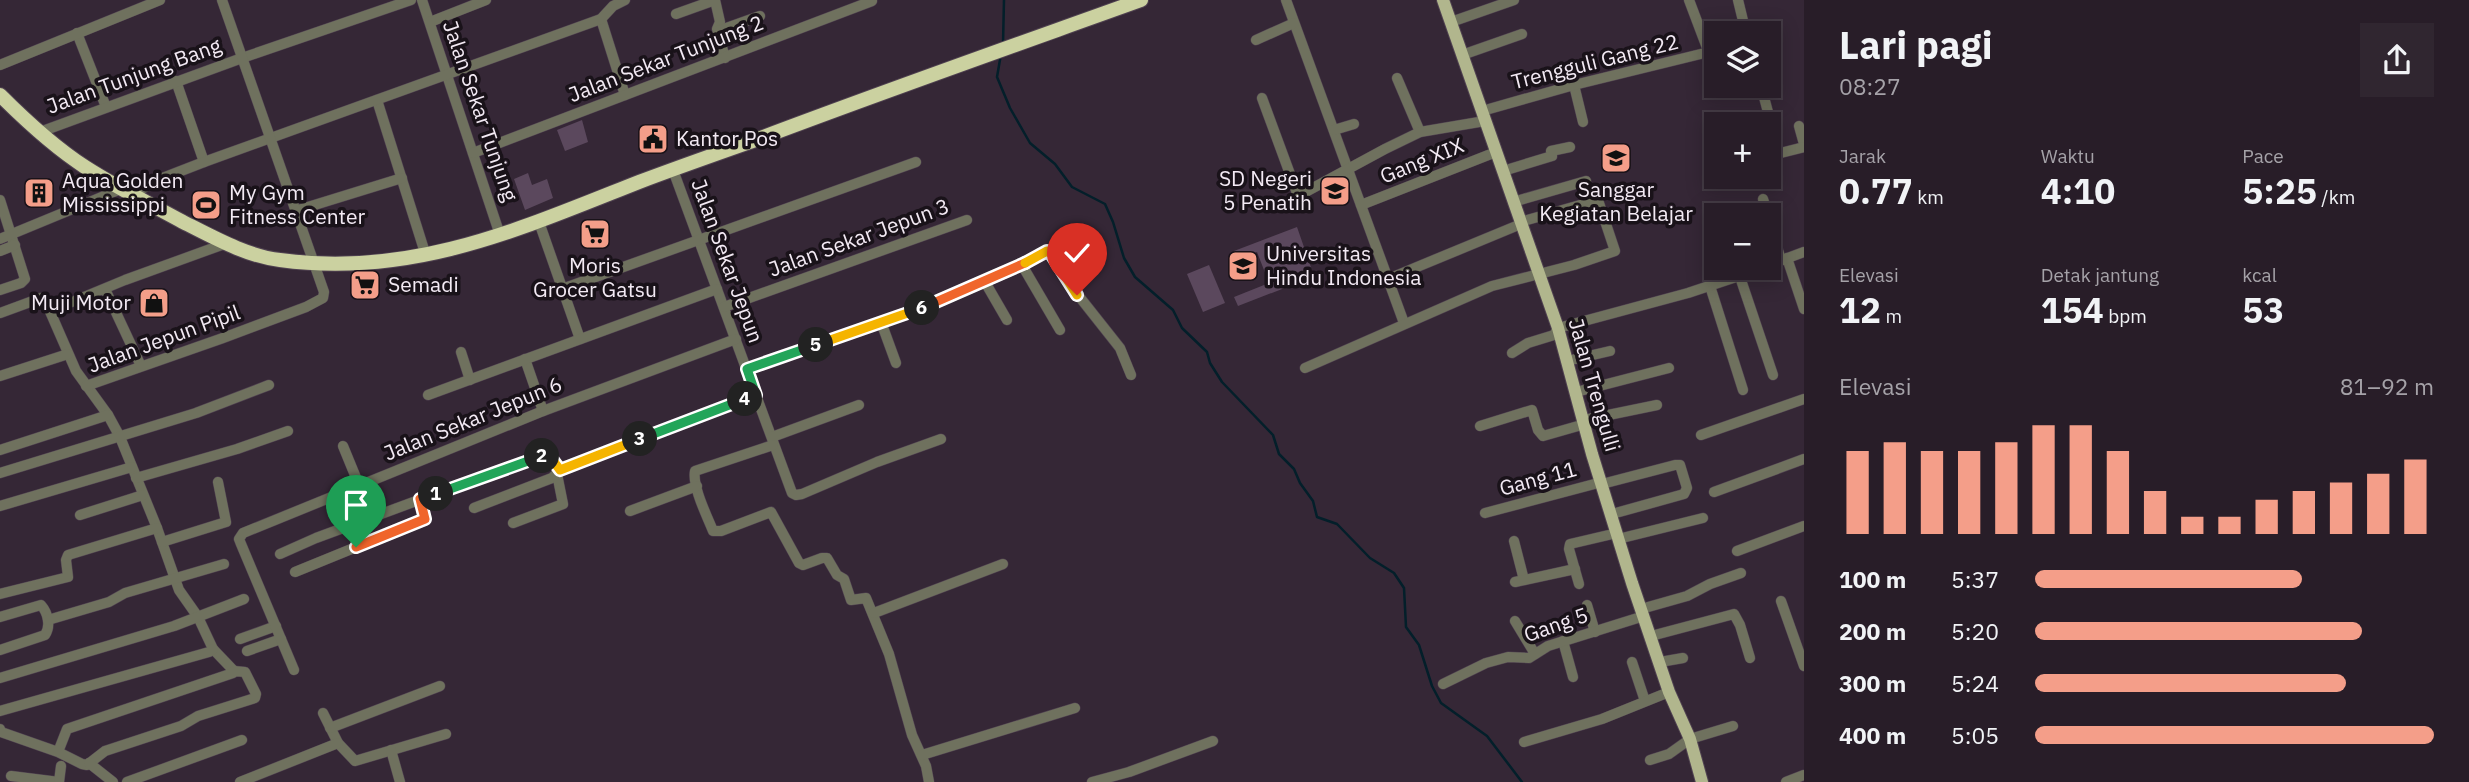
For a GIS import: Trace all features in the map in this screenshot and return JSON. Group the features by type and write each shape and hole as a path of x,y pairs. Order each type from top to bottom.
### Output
{"highway":[{"path":"0,95 71,157 127,192 227,243 259,256 278,260 313,263 386,261 426,256 539,222 1132,1"}],"main road":[{"name":"Jalan Trengulli","path":"1443,0 1558,328 1617,536 1670,692 1690,739 1702,782"}],"street":[{"path":"0,65 160,0"},
{"name":"Jalan Jepun Pipil","path":"89,764 105,751 181,726 198,716 255,698 256,694 248,676 242,670 234,671 213,649 198,617 174,580 157,528 120,437 108,415 86,386 319,302 323,298 324,292 272,138 222,0"},
{"name":"Jalan Tunjung Bang","path":"40,132 411,0"},
{"name":"Jalan Sekar Tunjung","path":"422,0 500,235"},
{"path":"429,22 486,0"},
{"path":"0,251 13,240 204,162 601,19 613,6 625,0"},
{"path":"676,14 715,0 720,22 718,31 725,58"},
{"path":"1286,0 1405,323"},
{"path":"1451,22 1514,0"},
{"path":"1689,0 1704,32"},
{"path":"1738,0 1743,21"},
{"name":"Jalan Sekar Tunjung 2","path":"473,153 872,1"},
{"path":"718,31 760,16"},
{"path":"601,19 625,95"},
{"path":"1256,40 1294,23"},
{"path":"77,33 106,107"},
{"path":"1462,55 1522,34"},
{"name":"Trengguli Gang 22","path":"1262,98 1297,193 1302,195 1348,168 1420,132 1483,116 1574,85 1704,54"},
{"path":"1397,78 1420,132"},
{"path":"176,82 204,162"},
{"path":"1574,85 1583,122"},
{"path":"377,100 426,256"},
{"path":"1334,130 1354,124"},
{"path":"1781,152 1804,145 1799,126"},
{"path":"1503,172 1552,156 1551,151 1570,146"},
{"name":"Gang XIX","path":"1361,205 1496,152"},
{"path":"562,289 916,162"},
{"name":"Jalan Sekar Jepun","path":"673,170 789,489 796,495 941,439"},
{"path":"295,211 402,178"},
{"path":"1514,202 1586,181"},
{"path":"1763,199 1764,203"},
{"path":"0,200 4,225 13,240 24,280 0,290"},
{"path":"1305,368 1492,286 1609,255 1615,251 1615,247 1598,200 1521,223 1388,279"},
{"name":"Jalan Sekar Jepun 3","path":"724,307 967,220"},
{"path":"539,222 580,339"},
{"path":"0,239 13,240"},
{"path":"50,311 227,243"},
{"path":"747,369 985,282 1047,251 1077,295 1120,348 1131,375"},
{"path":"1781,251 1804,309"},
{"path":"1781,260 1804,252"},
{"path":"1022,265 1060,330"},
{"path":"1512,354 1528,343 1554,335 1558,328 1730,280"},
{"path":"1741,280 1773,375"},
{"path":"985,282 1007,320"},
{"path":"1710,286 1743,390"},
{"path":"105,289 141,366"},
{"path":"428,395 717,289"},
{"path":"0,313 41,298 45,300 68,354 86,386"},
{"path":"880,322 896,363"},
{"name":"Jalan Sekar Jepun 6","path":"294,670 240,536 256,527 543,411 736,339"},
{"path":"1567,361 1610,351"},
{"path":"461,352 470,380"},
{"path":"0,376 68,354"},
{"path":"525,359 543,411"},
{"path":"1576,392 1669,369"},
{"path":"0,473 196,413 269,385"},
{"path":"474,508 756,395"},
{"path":"1700,435 1804,399"},
{"path":"859,405 696,470 694,475 713,531 722,531 771,512 799,564 822,558 829,560 837,575 844,579 851,600 866,598 889,654 912,735 922,755 929,782"},
{"path":"1480,426 1532,410 1538,430 1543,436 1584,422 1657,405"},
{"path":"0,450 108,415"},
{"path":"136,478 237,449 288,431"},
{"path":"342,446 359,485"},
{"path":"280,554 420,499 539,456 549,455 559,472 563,504 513,523"},
{"path":"1714,492 1804,459"},
{"name":"Gang 11","path":"1485,513 1675,465 1680,465 1683,469 1687,488 1684,494 1612,514"},
{"path":"0,506 132,467"},
{"path":"162,542 224,524 226,519 218,482"},
{"path":"630,511 697,486"},
{"path":"80,515 143,495"},
{"path":"295,572 425,519 420,499"},
{"path":"1579,584 1570,544 1703,518"},
{"path":"1737,551 1804,526"},
{"path":"0,594 68,577 68,555 157,528"},
{"path":"1514,541 1519,581 1575,569"},
{"path":"48,620 109,602 125,593 224,564"},
{"path":"874,613 1003,564"},
{"name":"Gang 5","path":"1443,684 1486,663 1508,657 1527,658 1548,646 1595,632 1741,573"},
{"path":"0,678 153,633 244,599"},
{"path":"1781,601 1804,666"},
{"path":"0,617 41,605 48,620 45,635 0,650"},
{"path":"1587,605 1595,632"},
{"path":"1651,636 1734,614 1750,659"},
{"path":"1515,621 1535,654"},
{"path":"240,639 276,626"},
{"path":"247,651 281,639"},
{"path":"1563,641 1573,677"},
{"path":"0,711 213,649"},
{"path":"1660,662 1684,658"},
{"path":"1632,662 1645,701"},
{"path":"58,751 67,729 234,671"},
{"path":"330,728 440,686"},
{"path":"1524,742 1602,719 1670,692"},
{"path":"922,755 1075,708"},
{"path":"323,713 338,743 355,761 446,734"},
{"path":"1650,760 1669,754 1690,739 1733,726"},
{"path":"0,729 1,732 58,751 82,764 89,764 113,782"},
{"path":"127,782 242,740"},
{"path":"1092,782 1129,772 1213,740"},
{"path":"240,782 338,743"},
{"path":"391,750 400,782"},
{"path":"11,776 59,782 61,766"},
{"path":"1786,782 1804,775"}],"shaded area":[{"path":"582,120 588,142 565,151 557,130"},
{"path":"528,173 532,185 547,179 553,198 525,210 514,179"},
{"path":"1297,227 1313,277 1238,306 1234,297 1269,283 1257,252 1238,259 1234,251"},
{"path":"1209,265 1225,303 1203,312 1187,274"}],"waterway":[{"path":"1003,44 1004,0"},
{"path":"1001,54 997,77 1010,108 1030,143 1055,164 1072,187 1105,204 1124,258 1135,277 1173,310 1182,328 1207,352 1210,363 1222,382 1273,435 1279,454 1294,469 1313,501 1317,517 1337,524 1370,558 1394,573 1404,588 1406,627 1419,645 1432,686 1441,703 1487,736 1522,782"}],"place":[{"name":"Kantor Pos","path":"653,139"},
{"name":"Sanggar Kegiatan Belajar","path":"1616,158"},
{"name":"SD Negeri 5 Penatih","path":"1335,191"},
{"name":"Aqua Golden Mississippi","path":"39,193"},
{"name":"My Gym Fitness Center","path":"206,205"},
{"name":"Moris Grocer Gatsu","path":"595,234"},
{"name":"Universitas Hindu Indonesia","path":"1243,266"},
{"name":"Semadi","path":"365,285"},
{"name":"Muji Motor","path":"154,303"}],"route":[{"path":"356,547 425,519 420,499 539,456 549,455 560,470 756,395 747,369 942,300 1010,271 1043,252 1051,254 1077,295"}]}
